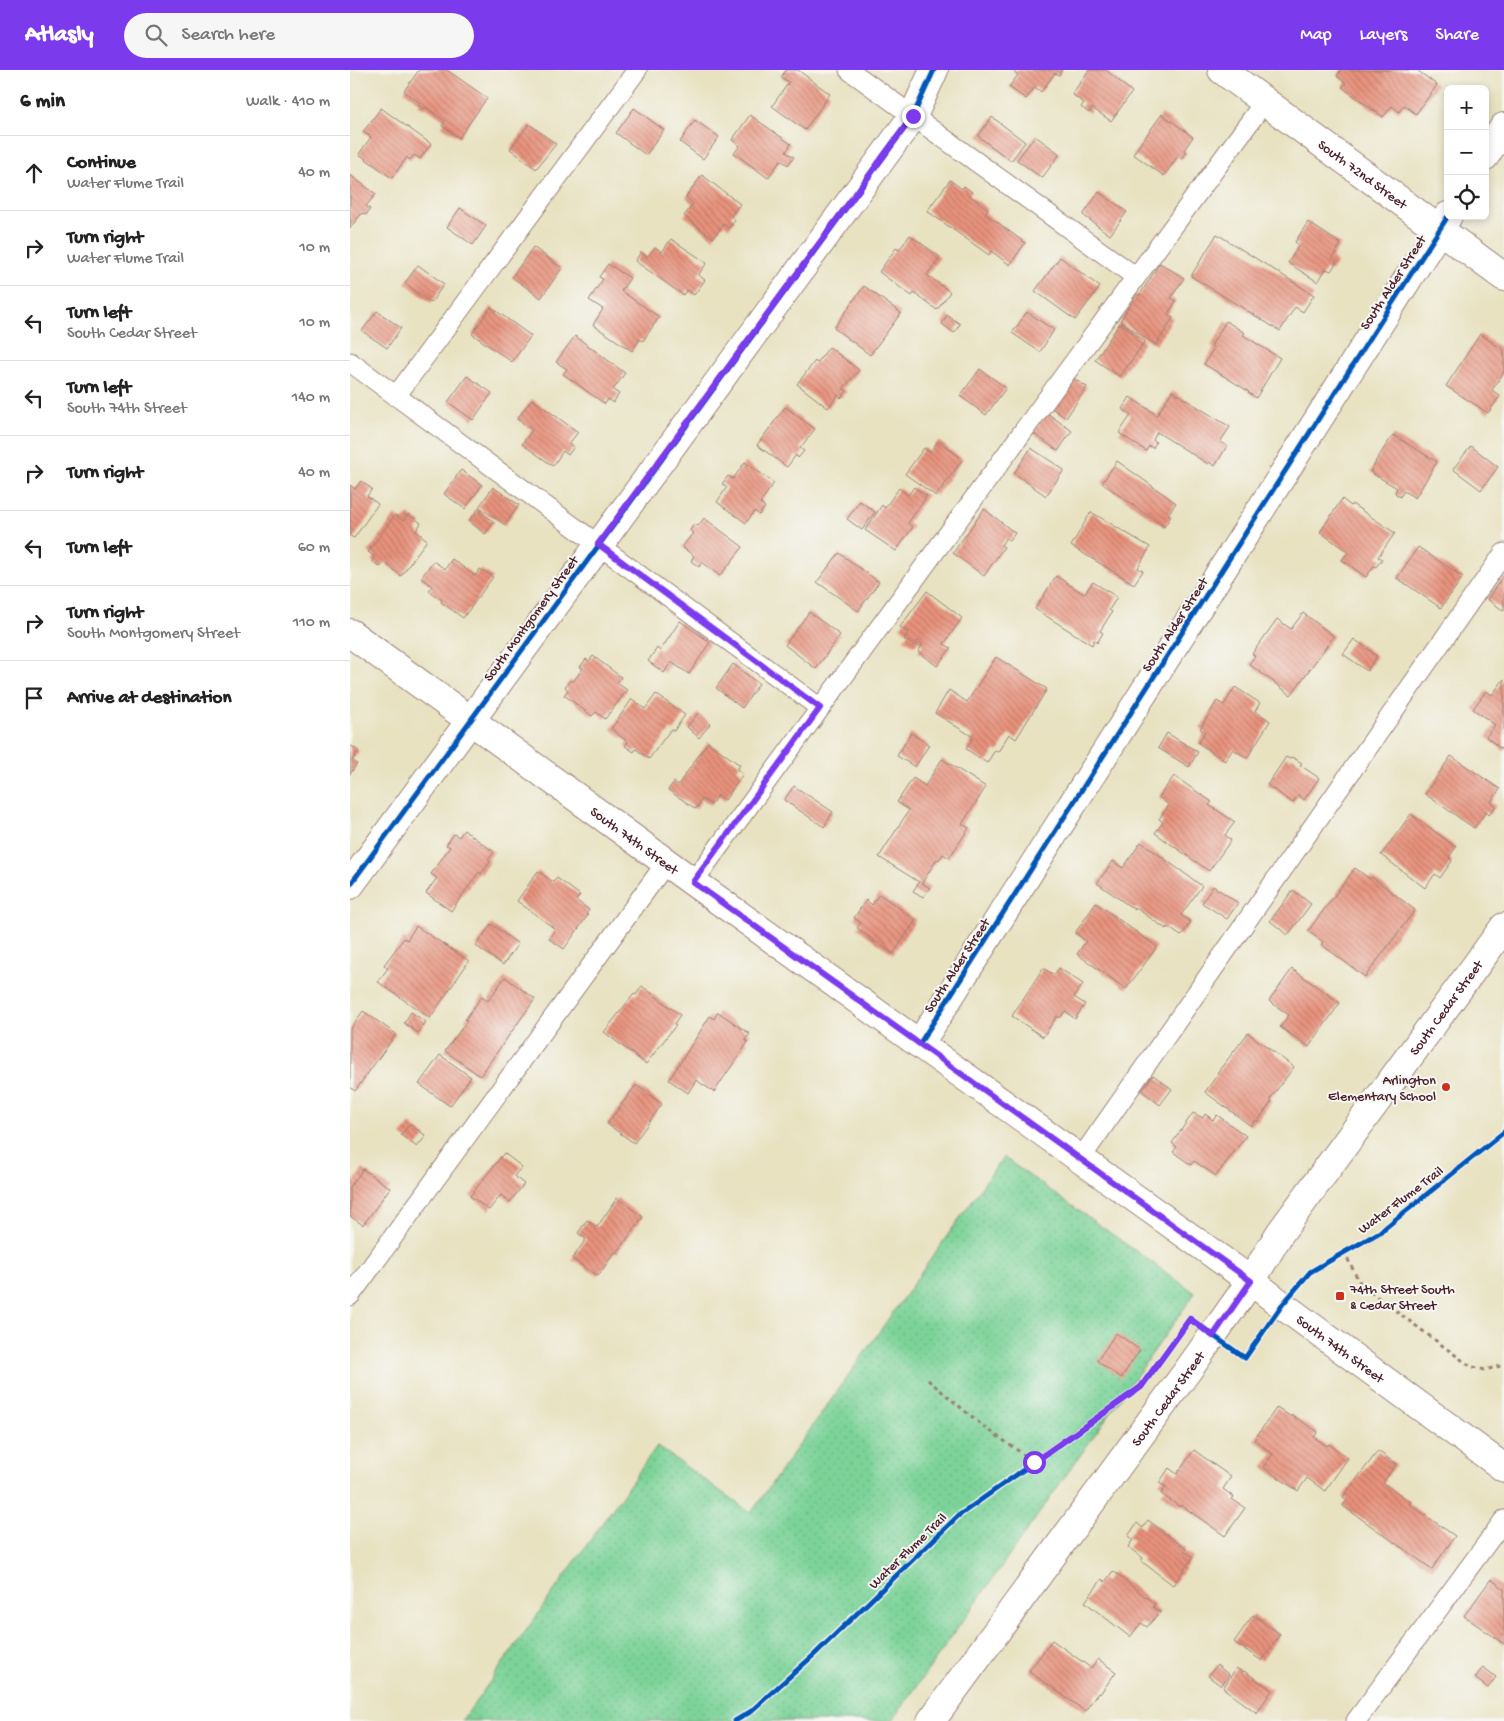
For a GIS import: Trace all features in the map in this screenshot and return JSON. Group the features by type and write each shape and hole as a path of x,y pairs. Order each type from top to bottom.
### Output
{"street":[{"name":"South Montgomery Street","path":"350,885 913,116 934,70"},
{"name":"South 72nd Street","path":"1222,70 1443,223 1504,277"},
{"path":"1489,150 1504,127"},
{"name":"South Alder Street","path":"920,1043 1443,223"},
{"name":"South 74th Street","path":"350,633 666,863 1251,1281 1504,1468"},
{"name":"South Cedar Street","path":"931,1721 1192,1366 1251,1281 1280,1233 1504,927"}],"lane":[{"path":"396,396 637,70"},
{"path":"849,70 1136,277"},
{"path":"693,882 1265,101"},
{"path":"350,362 820,708"},
{"path":"1081,1158 1504,553"},
{"path":"350,1296 666,863"},
{"path":"1356,1721 1504,1520"}],"path":[{"path":"1344,1252 1360,1283 1470,1366 1485,1370 1504,1365"},
{"path":"928,1380 983,1426 1034,1462"},
{"path":"1027,1467 1042,1457"}],"green space":[{"path":"1003,1157 1195,1293 892,1721 462,1721 657,1446 751,1513"}],"building":[{"path":"419,70 447,70 487,98 459,138 442,126 445,121 425,107 424,109 418,105 420,103 404,91"},
{"path":"786,70 798,70 830,94 805,130 772,106 789,82 781,77"},
{"path":"1012,70 1062,70 1059,75 1055,73 1041,92 1035,87 1026,99 1009,87 1018,75"},
{"path":"1089,70 1106,70 1132,92 1111,121 1092,108 1089,113 1081,107 1084,103 1072,94"},
{"path":"1341,70 1417,70 1437,85 1416,114 1404,105 1399,112 1392,106 1383,117 1342,87 1346,83 1337,76"},
{"path":"381,108 431,144 420,159 414,155 410,160 407,157 392,178 359,154 371,137 363,132"},
{"path":"634,108 664,130 646,155 616,133"},
{"path":"1162,114 1193,137 1184,150 1187,152 1182,159 1178,156 1164,176 1133,154"},
{"path":"750,115 791,144 786,152 794,157 788,165 781,160 768,178 734,153 740,146 732,140"},
{"path":"992,117 1025,142 1011,161 978,136"},
{"path":"695,120 719,137 703,159 680,142"},
{"path":"529,124 556,144 536,169 510,149"},
{"path":"1035,136 1060,154 1042,178 1017,160"},
{"path":"350,175 376,194 366,206 370,209 366,215 362,213 350,228"},
{"path":"702,175 740,204 731,216 735,220 729,228 724,224 713,238 684,216 693,204 686,197"},
{"path":"950,180 962,189 964,186 972,192 969,195 988,209 985,213 1025,243 1010,265 991,251 989,255 927,211"},
{"path":"1099,192 1127,212 1110,235 1083,215"},
{"path":"460,208 486,226 473,245 447,227"},
{"path":"1308,222 1341,244 1332,258 1337,262 1331,271 1326,269 1318,282 1288,263 1299,245 1295,242"},
{"path":"1217,234 1314,295 1303,312 1295,307 1280,331 1191,276"},
{"path":"910,235 940,257 927,275 950,292 937,310 914,293 912,296 879,272 896,248 899,250"},
{"path":"671,239 707,263 698,275 705,280 694,295 687,290 683,295 635,261 641,252 647,257 655,247 662,252"},
{"path":"533,247 562,268 541,298 512,277"},
{"path":"1060,257 1100,287 1075,320 1035,291"},
{"path":"1160,263 1184,278 1171,298 1176,301 1168,314 1173,318 1156,345 1120,321"},
{"path":"608,264 630,278 621,291 659,317 643,341 640,339 632,351 593,325 603,309 589,300 603,279 599,277"},
{"path":"418,265 444,284 431,303 405,283"},
{"path":"864,286 901,313 870,355 834,328"},
{"path":"491,307 531,336 512,362 472,334"},
{"path":"377,311 401,328 387,348 362,331"},
{"path":"1027,312 1054,330 1040,352 1012,333"},
{"path":"947,315 960,324 954,333 942,324"},
{"path":"1226,321 1245,333 1243,335 1280,358 1256,398 1204,364 1214,348 1211,346"},
{"path":"1120,323 1145,341 1120,377 1095,360"},
{"path":"1480,334 1504,350 1504,372 1492,390 1500,396 1488,413 1446,386"},
{"path":"575,336 625,373 613,390 619,394 613,403 608,399 605,404 563,374 567,369 556,362"},
{"path":"829,347 859,370 843,389 847,391 841,398 838,395 828,408 797,384"},
{"path":"980,369 1006,388 986,415 960,396"},
{"path":"467,376 492,393 473,420 448,402"},
{"path":"1070,376 1087,387 1066,418 1050,407"},
{"path":"1172,391 1230,427 1220,442 1227,446 1215,466 1209,462 1208,464 1157,432 1153,440 1156,442 1153,448 1149,446 1146,451 1119,433 1131,415 1122,409 1130,397 1157,415"},
{"path":"532,399 578,432 569,444 574,447 568,455 563,451 553,466 522,444 532,430 517,419"},
{"path":"785,407 815,429 800,448 804,451 798,458 796,455 787,467 757,445"},
{"path":"1047,413 1072,431 1058,451 1033,433"},
{"path":"1393,435 1437,462 1415,498 1404,491 1400,497 1395,493 1397,488 1370,472"},
{"path":"938,441 963,459 936,496 905,474 924,448 930,452"},
{"path":"1471,446 1498,467 1481,490 1453,469"},
{"path":"1031,448 1064,470 1046,496 1014,473"},
{"path":"1117,461 1176,503 1168,514 1171,516 1164,527 1102,483"},
{"path":"745,462 774,483 760,503 765,507 759,515 755,511 746,523 717,502 727,487 722,484 728,476 733,479"},
{"path":"461,470 482,485 465,509 444,494"},
{"path":"361,481 372,489 367,496 378,504 354,538 350,536 350,485 355,489"},
{"path":"493,487 519,505 505,525 479,507"},
{"path":"914,487 927,496 908,523 913,527 896,551 865,530 882,505 885,508 899,488 908,495"},
{"path":"1342,499 1395,533 1378,557 1382,559 1366,577 1342,560 1348,552 1320,532"},
{"path":"860,501 875,512 862,530 847,519"},
{"path":"478,509 494,522 485,534 469,521"},
{"path":"984,509 1015,533 1010,541 1006,538 1001,545 1004,547 984,576 953,553"},
{"path":"1091,512 1150,547 1138,568 1143,571 1134,584 1071,546"},
{"path":"408,514 421,523 416,531 427,540 401,576 384,562 380,567 372,561 375,557 368,552 395,515 403,521"},
{"path":"704,518 743,547 720,576 702,562 699,567 691,561 694,556 682,547 693,533 690,530 694,524 698,526"},
{"path":"1418,547 1463,577 1441,608 1397,578"},
{"path":"839,553 879,582 858,611 817,582"},
{"path":"452,559 475,576 480,569 493,577 463,618 429,591 432,586 421,578 433,561 445,569"},
{"path":"1504,575 1504,611 1487,599"},
{"path":"1056,576 1084,594 1093,582 1117,597 1109,610 1112,612 1100,631 1103,633 1097,643 1094,640 1092,645 1035,609"},
{"path":"927,591 962,618 944,644 951,648 937,666 918,652 923,644 918,641 914,646 904,639 908,633 900,627"},
{"path":"809,612 840,635 816,669 785,645"},
{"path":"1303,613 1334,636 1291,695 1249,664 1255,656 1252,654 1277,619 1291,629"},
{"path":"680,621 710,642 689,674 671,662 664,673 648,661 657,648 660,651"},
{"path":"1354,639 1377,656 1367,671 1343,654"},
{"path":"593,656 621,677 617,683 627,690 605,719 596,712 592,716 564,695 568,690 565,687 570,680 573,682 583,668 580,667 586,659 589,661"},
{"path":"996,657 1047,689 1016,739 1009,734 998,752 995,750 987,763 966,749 973,737 935,713 949,690 967,702"},
{"path":"733,664 759,684 742,708 716,688"},
{"path":"1504,679 1504,751 1486,737 1495,725 1473,709 1486,691 1492,695"},
{"path":"1235,687 1260,703 1255,711 1270,721 1247,758 1233,749 1225,761 1198,743 1205,732 1200,729 1217,701 1224,705"},
{"path":"656,694 685,715 674,731 671,729 649,759 636,749 634,752 625,746 628,742 611,729 632,699 645,709"},
{"path":"698,713 710,724 699,738 687,727"},
{"path":"911,733 929,745 915,767 897,756"},
{"path":"1167,733 1198,752 1189,767 1158,748"},
{"path":"708,742 740,765 737,769 743,774 725,800 718,795 711,805 702,799 696,809 668,790 674,782 678,785"},
{"path":"350,745 359,751 352,760 357,764 350,774"},
{"path":"1451,756 1500,789 1491,802 1496,806 1489,815 1486,812 1474,828 1425,794"},
{"path":"1286,757 1290,759 1292,757 1302,763 1300,765 1319,778 1304,800 1298,795 1293,803 1267,785"},
{"path":"942,759 986,787 962,824 969,828 949,858 943,854 939,860 937,859 922,883 930,888 923,897 913,891 919,882 879,857 909,810 897,802 913,778 925,786"},
{"path":"1174,776 1212,802 1209,805 1235,822 1225,835 1231,840 1209,871 1155,833 1163,822 1159,819 1169,805 1159,797"},
{"path":"794,786 833,812 824,827 784,800"},
{"path":"1411,814 1456,847 1449,857 1452,861 1440,878 1435,874 1425,888 1381,855"},
{"path":"464,830 494,852 488,860 490,862 481,874 479,872 451,911 426,893 437,878 431,874 450,847 446,845 454,834 459,837"},
{"path":"1141,842 1202,886 1181,915 1191,922 1181,936 1168,927 1166,929 1136,908 1135,910 1097,883 1113,861 1123,868"},
{"path":"1355,868 1370,879 1372,877 1415,910 1365,977 1321,944 1323,942 1308,931"},
{"path":"538,871 553,882 557,878 580,895 576,900 589,910 586,914 588,915 564,949 549,939 555,929 517,901"},
{"path":"1213,886 1238,903 1227,919 1202,903"},
{"path":"1293,890 1311,904 1288,935 1270,921"},
{"path":"879,894 916,920 893,954 857,928 861,923 854,918 866,900 872,905"},
{"path":"1096,903 1157,947 1126,989 1077,954 1086,941 1075,933"},
{"path":"491,924 518,944 503,965 476,946"},
{"path":"416,926 469,961 430,1018 378,982 388,968 384,965 404,938 407,940"},
{"path":"1043,968 1054,975 1059,968 1083,984 1074,997 1085,1004 1075,1019 1065,1011 1060,1018 1057,1016 1043,1037 1012,1016"},
{"path":"1292,969 1340,1003 1309,1047 1280,1027 1289,1015 1269,1001"},
{"path":"505,977 535,999 480,1076 445,1051 467,1021 465,1020 482,996 488,1001"},
{"path":"642,986 680,1015 674,1024 676,1025 646,1064 604,1032"},
{"path":"363,1011 396,1034 355,1091 350,1087 350,1029"},
{"path":"411,1012 426,1022 418,1033 404,1023"},
{"path":"718,1012 750,1034 745,1040 748,1042 714,1092 696,1080 688,1093 669,1080 710,1016 714,1019"},
{"path":"1248,1033 1294,1067 1270,1099 1272,1101 1257,1122 1255,1120 1251,1126 1205,1092"},
{"path":"440,1055 471,1077 450,1106 419,1084"},
{"path":"1153,1075 1172,1089 1160,1105 1142,1091"},
{"path":"636,1085 662,1104 634,1143 607,1124"},
{"path":"1193,1113 1203,1118 1205,1114 1213,1120 1217,1115 1246,1136 1216,1176 1194,1161 1191,1165 1173,1152 1177,1147 1172,1143"},
{"path":"410,1124 426,1136 417,1147 401,1135"},
{"path":"504,1153 522,1167 514,1176 524,1184 510,1202 501,1195 489,1210 470,1196"},
{"path":"363,1169 390,1188 363,1225 350,1216 350,1187"},
{"path":"617,1198 643,1217 598,1276 572,1259 586,1239 578,1233 587,1220 597,1227"},
{"path":"1116,1333 1140,1350 1121,1378 1097,1361"},
{"path":"1277,1407 1318,1432 1314,1437 1327,1446 1329,1444 1348,1458 1325,1491 1307,1478 1298,1491 1263,1467 1273,1454 1254,1440"},
{"path":"1194,1450 1231,1477 1223,1489 1234,1497 1232,1499 1245,1508 1225,1536 1181,1505 1180,1507 1161,1494 1166,1487 1159,1483 1169,1468 1177,1474"},
{"path":"1378,1451 1396,1464 1383,1483 1455,1536 1432,1569 1343,1506 1347,1500 1343,1497"},
{"path":"1148,1520 1186,1549 1184,1551 1193,1557 1173,1585 1141,1561 1143,1558 1128,1547 1133,1540 1128,1536 1137,1523 1143,1528"},
{"path":"1113,1571 1155,1604 1153,1607 1160,1612 1147,1627 1141,1623 1130,1637 1085,1602 1102,1579 1105,1582"},
{"path":"1491,1579 1504,1589 1504,1644 1464,1616"},
{"path":"1253,1615 1280,1634 1262,1661 1234,1642"},
{"path":"1052,1640 1091,1668 1098,1659 1116,1672 1085,1711 1029,1671"},
{"path":"1217,1665 1229,1675 1221,1686 1208,1676"},
{"path":"1483,1667 1496,1677 1488,1688 1475,1678"},
{"path":"1236,1668 1244,1671 1272,1690 1257,1713 1223,1688"}],"cycle path":[{"path":"350,885 913,116 934,70"},
{"path":"920,1043 1445,220"},
{"name":"Water Flume Trail","path":"735,1721 750,1712 815,1654 958,1516 1141,1387 1190,1319 1245,1358 1282,1305 1310,1272 1380,1232 1504,1132"}],"place":[{"name":"Arlington Elementary School","path":"1446,1087"},
{"name":"74th Street South & Cedar Street","path":"1340,1296"}],"route":[{"path":"913,116 598,544 820,708 693,882 1251,1281 1213,1336 1190,1319 1141,1387 1034,1462"}]}
